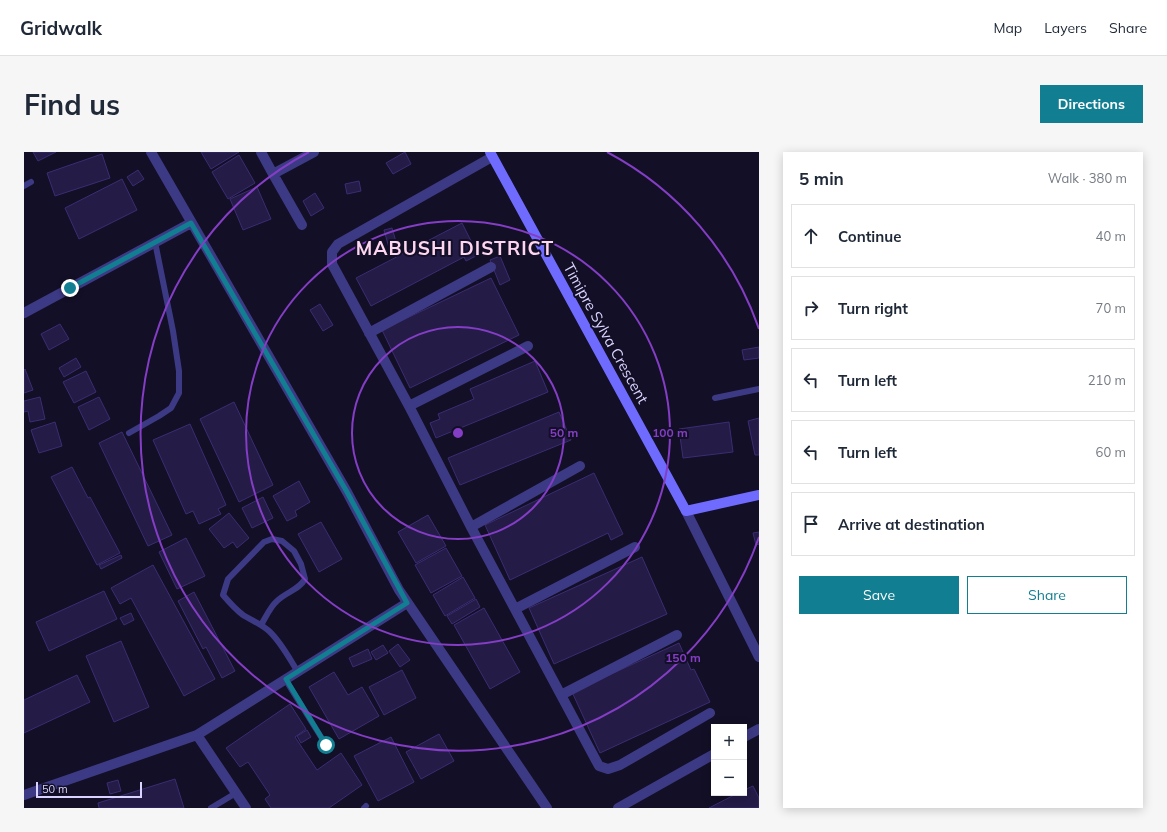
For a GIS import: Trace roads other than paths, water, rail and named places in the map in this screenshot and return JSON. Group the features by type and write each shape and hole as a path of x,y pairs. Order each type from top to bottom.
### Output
{"street":[{"path":"151,152 347,492 407,603 547,808"},
{"path":"261,152 302,225"},
{"path":"273,174 314,152"},
{"path":"491,154 338,244 332,252 332,264 409,406 598,766 608,769 620,765 710,713"},
{"name":"Timipre Sylva Crescent","path":"491,154 686,511 759,657"},
{"path":"24,313 191,223"},
{"path":"369,333 491,267"},
{"path":"409,406 528,346"},
{"path":"472,527 580,466"},
{"path":"686,511 759,495"},
{"path":"515,609 634,547"},
{"path":"24,795 197,735 407,603"},
{"path":"561,695 677,635"},
{"path":"747,735 759,729"},
{"path":"197,735 246,808"},
{"path":"618,808 711,756"}],"lane":[{"path":"24,186 31,182"},
{"path":"129,433 171,408 179,393 179,371 173,330 155,242"},
{"path":"715,398 759,389"},
{"path":"261,625 278,600 301,586 305,579 301,564 294,551 282,541 272,539 264,542 228,579 223,595 231,605 242,614 270,632 283,648 298,672"},
{"path":"286,679 326,745"},
{"path":"211,808 236,793"}],"district":[{"name":"MABUSHI DISTRICT","path":"455,248"}]}
